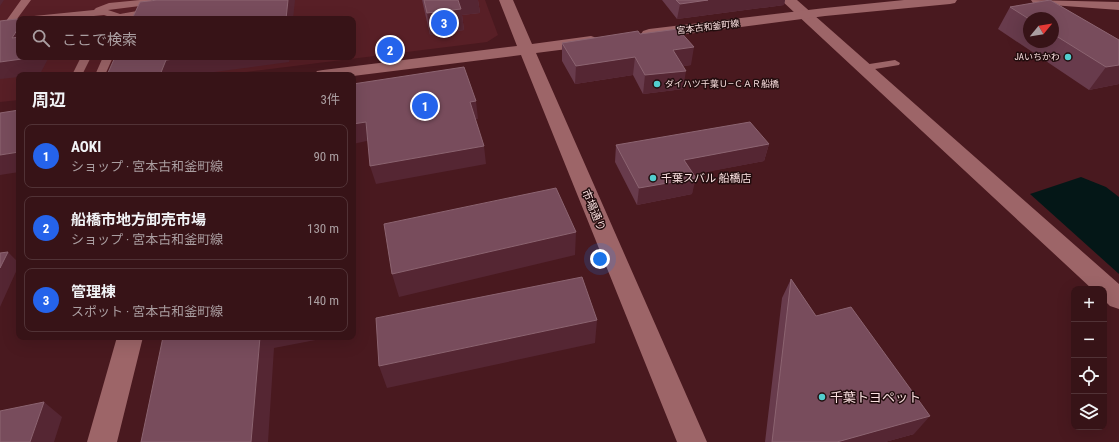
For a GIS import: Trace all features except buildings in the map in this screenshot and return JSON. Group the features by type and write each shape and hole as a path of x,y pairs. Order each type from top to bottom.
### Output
{"street":[{"name":"市場通り","path":"506,0 692,442"},
{"path":"788,0 1119,299"},
{"name":"宮本古和釜町線","path":"634,36 804,15 950,0"},
{"path":"1039,0 1119,6"},
{"path":"346,72 604,40"},
{"path":"102,442 129,340"}],"lane":[{"path":"18,16 26,0"},
{"path":"124,16 141,8 159,4"},
{"path":"93,12 109,6 141,8"},
{"path":"93,12 100,16"},
{"path":"59,16 106,12 115,16"},
{"path":"0,19 16,19"},
{"path":"78,72 84,60"},
{"path":"101,72 107,60"},
{"path":"864,68 895,63"}],"shaded area":[{"path":"0,0 485,0 498,35 487,42 356,58 356,16 16,16 16,60 342,60 245,72 16,72 16,100 0,102"},
{"path":"1081,177 1106,187 1119,197 1119,274 1030,194"}],"place":[{"name":"管理棟","path":"444,23"},
{"name":"船橋市地方卸売市場","path":"390,50"},
{"name":"JAいちかわ","path":"1068,57"},
{"name":"ダイハツ千葉Ｕ―ＣＡＲ船橋","path":"657,84"},
{"name":"AOKI","path":"425,106"},
{"name":"千葉スバル 船橋店","path":"653,178"},
{"name":"千葉トヨペット","path":"822,397"}]}
